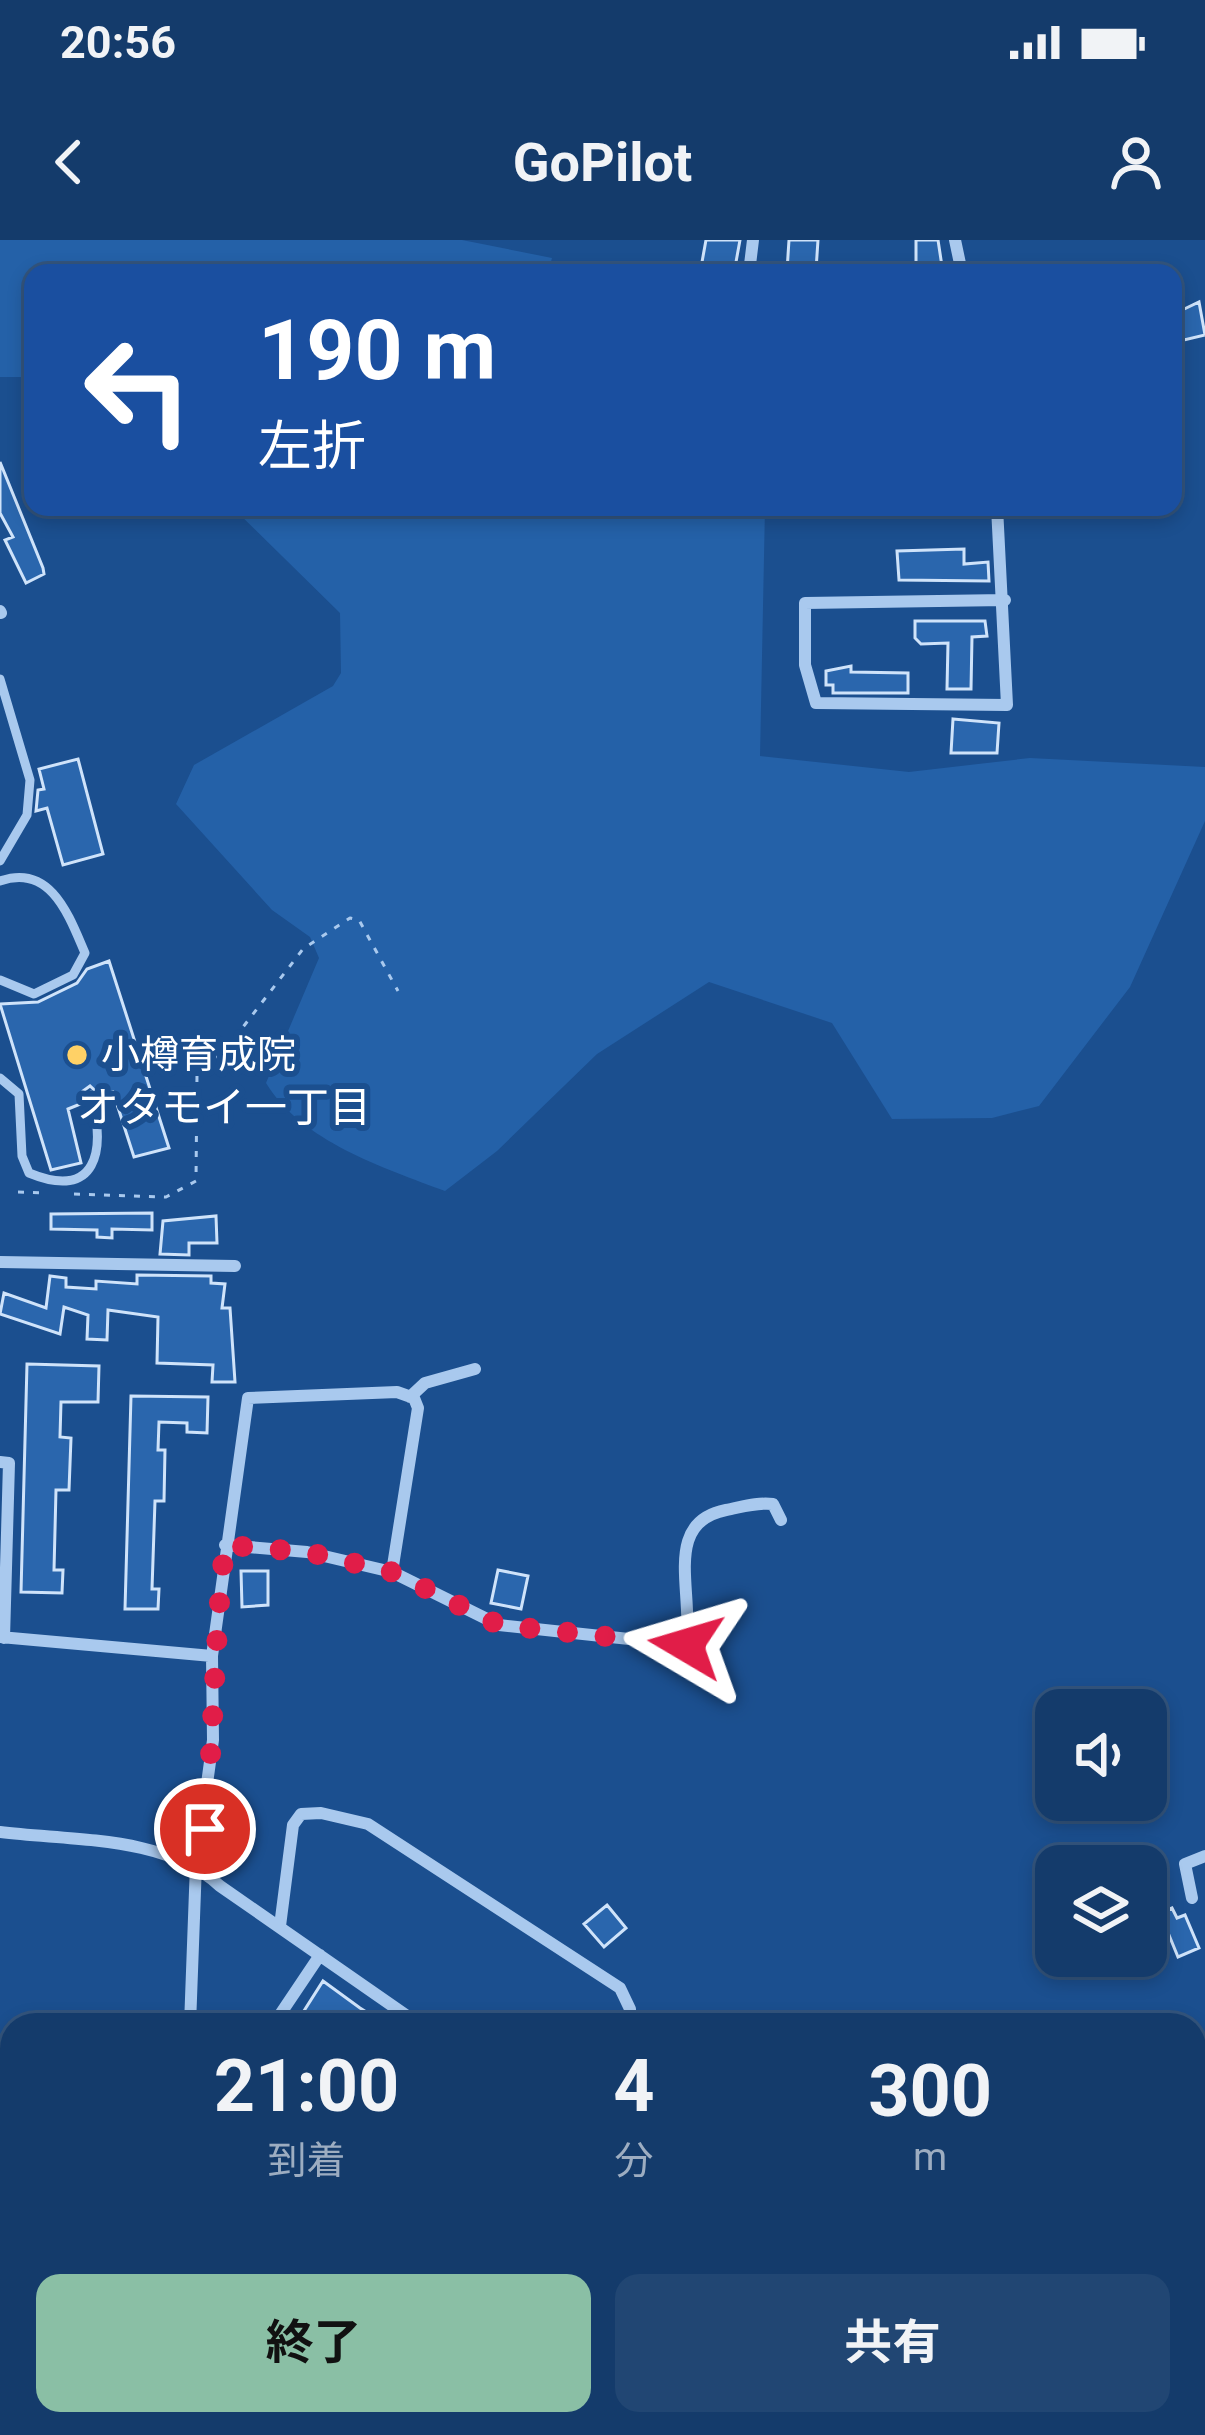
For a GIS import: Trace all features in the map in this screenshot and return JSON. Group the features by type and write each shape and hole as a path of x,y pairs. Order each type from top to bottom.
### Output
{"street":[{"path":"998,516 1004,600 1007,705 816,703 805,665 805,603 1004,600"},
{"path":"0,1262 235,1266"},
{"path":"410,1397 443,1375 475,1369"},
{"path":"190,2013 196,1864 213,1740 212,1656 248,1398 398,1392 410,1397 418,1408 392,1572"},
{"path":"0,1462 9,1463 2,1637 212,1656"},
{"path":"225,1545 307,1552 392,1572 499,1625 686,1645 690,1625 685,1539 695,1522 708,1514 760,1503 772,1504 781,1520"},
{"path":"280,1926 292,1825 301,1814 321,1813 368,1824 620,1988 629,2013"},
{"path":"0,1832 161,1852 196,1864 392,2013"},
{"path":"1192,1898 1185,1864 1205,1856"},
{"path":"281,2013 320,1955"}],"lane":[{"path":"0,679 30,780 27,815 0,861"},
{"path":"0,881 13,876 41,883 62,900 85,953 73,975 34,994 0,980"},
{"path":"0,1078 19,1094 22,1156 28,1173 50,1182 85,1178 94,1160 97,1116 91,1095"}],"path":[{"path":"18,1192 166,1197 196,1181 196,1074 230,1044 303,949 350,918 359,920 398,991"}],"shaded area":[{"path":"0,240 462,240 552,258 550,264 24,264 24,377 0,377"},
{"path":"241,516 765,516 760,756 909,772 1030,758 1205,767 1205,821 1130,987 1039,1106 992,1118 892,1119 832,1023 709,982 597,1054 497,1151 445,1191 322,1137 281,1103 266,1083 319,958 310,937 272,910 176,804 194,765 333,686 341,673 340,613"}],"building":[{"path":"706,240 740,240 736,264 702,264"},
{"path":"789,240 818,240 816,264 787,264"},
{"path":"916,240 938,240 942,264 916,264"},
{"path":"1199,302 1205,335 1184,340 1182,310"},
{"path":"0,462 43,568 44,574 26,583 5,540 13,537 0,513"},
{"path":"964,549 964,564 988,562 989,581 899,580 897,551"},
{"path":"915,621 985,621 987,636 972,637 971,689 947,689 948,643 921,644 915,638"},
{"path":"851,666 851,672 908,673 908,693 833,693 833,685 826,685 826,671"},
{"path":"953,719 999,723 997,753 951,753"},
{"path":"78,759 103,854 63,865 47,808 36,811 38,790 44,789 39,769"},
{"name":"小樽育成院","path":"109,961 169,1148 134,1157 113,1092 101,1096 90,1086 83,1091 83,1103 68,1109 81,1163 51,1170 0,1004 38,1002 77,983 87,969"},
{"path":"152,1213 152,1230 112,1229 112,1238 97,1237 97,1230 51,1229 51,1214"},
{"path":"216,1216 217,1243 189,1243 189,1255 160,1254 163,1221"},
{"path":"137,1275 211,1276 211,1283 225,1284 222,1308 230,1308 235,1382 212,1382 213,1365 157,1363 158,1317 108,1310 107,1340 87,1339 88,1315 64,1307 60,1334 0,1314 4,1293 46,1308 50,1276 66,1278 66,1287 96,1289 96,1281 137,1284"},
{"path":"27,1364 99,1366 98,1402 61,1402 60,1437 71,1438 69,1490 56,1490 54,1570 63,1570 62,1593 21,1592"},
{"path":"131,1396 208,1397 207,1433 187,1432 187,1423 159,1422 158,1450 165,1450 164,1501 155,1501 152,1589 159,1589 158,1609 125,1609"},
{"path":"498,1570 528,1576 521,1609 491,1603"},
{"path":"241,1571 268,1571 268,1605 242,1607"},
{"path":"607,1905 626,1928 604,1947 584,1924"},
{"path":"1172,1908 1177,1918 1185,1915 1199,1948 1178,1957 1167,1930 1167,1910"},
{"path":"323,1981 368,2013 303,2013"}],"place":[{"name":"小樽育成院","path":"77,1055"}],"district":[{"name":"オタモイ一丁目","path":"224,1107"}],"route":[{"path":"205,1829 213,1740 212,1656 225,1545 307,1552 392,1572 427,1587 462,1612 499,1625 686,1645"}]}
